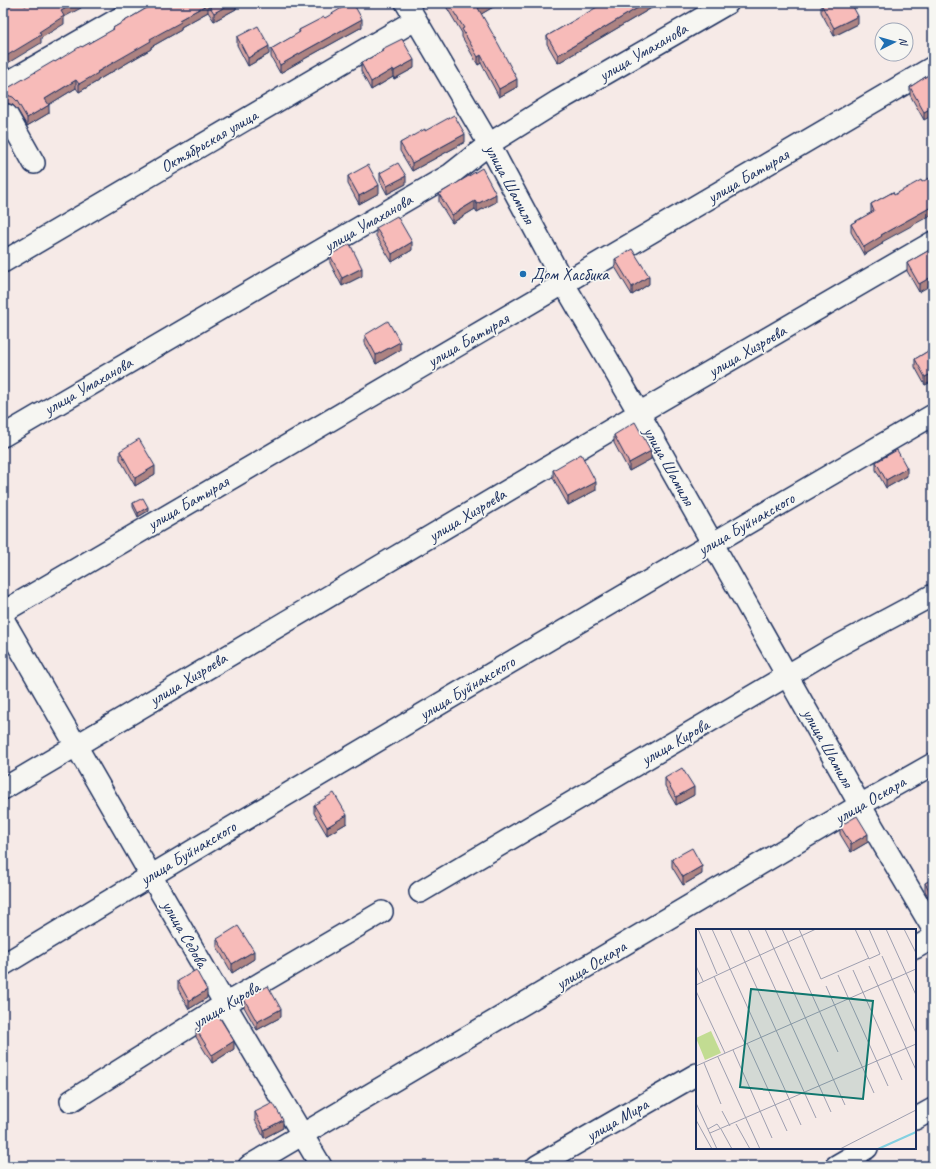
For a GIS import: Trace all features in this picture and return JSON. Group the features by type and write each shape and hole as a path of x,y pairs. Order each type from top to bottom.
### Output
{"street":[{"path":"3,84 146,3"},
{"name":"улица Умаханова","path":"3,436 451,174 489,144 558,101 728,3"},
{"name":"улица Шамиля","path":"411,11 489,144 564,284 639,413 860,806 933,929"},
{"name":"Октябрьская улица","path":"3,262 411,11"},
{"name":"улица Батырая","path":"3,612 933,67"},
{"path":"7,115 34,163"},
{"name":"улица Хизроева","path":"3,789 639,413 933,242"},
{"name":"улица Буйнакского","path":"3,965 151,875 712,543 933,415"},
{"name":"улица Кирова","path":"420,892 832,649 933,596"},
{"name":"улица Седова","path":"3,619 225,1004 321,1166"},
{"name":"улица Оскара","path":"249,1166 933,764"},
{"name":"улица Кирова","path":"72,1101 225,1004 382,912"},
{"path":"916,947 933,938"},
{"name":"улица Мира","path":"537,1166 696,1075"},
{"path":"916,1118 933,1109"},
{"path":"836,1166 865,1149"}],"building":[{"path":"16,3 23,3 25,6 30,3 75,3 61,11 64,16 39,32 41,35 3,58 3,10"},
{"path":"154,3 232,3 214,13 208,4 179,20 181,22 150,39 151,41 97,72 98,73 79,84 76,80 45,99 49,105 27,118 13,97 7,95 3,96 3,91 54,61 55,62 81,46 82,47 114,29 113,28"},
{"path":"350,3 353,3 362,19 280,65 271,49 300,32 299,30 324,17 325,18"},
{"path":"448,3 486,3 478,8 517,79 499,89 481,55 478,57 462,29 464,28"},
{"path":"604,3 646,3 558,55 547,36"},
{"path":"851,3 858,16 834,28 821,4"},
{"path":"258,26 269,46 248,58 237,37"},
{"path":"402,39 414,60 394,71 393,69 371,82 361,63 383,51 382,49"},
{"path":"933,72 933,107 924,112 910,87"},
{"path":"454,115 465,134 412,163 400,143"},
{"path":"3,124 8,133 3,135"},
{"path":"398,163 406,176 387,186 380,173"},
{"path":"368,165 379,185 359,196 348,176"},
{"path":"482,168 496,194 477,204 475,201 452,215 439,194"},
{"path":"933,176 933,206 881,235 882,236 864,247 851,224 874,211 871,204 893,192 894,195 921,180 922,182"},
{"path":"397,216 412,242 392,254 376,228"},
{"path":"350,244 362,268 342,278 330,255"},
{"path":"933,248 933,276 919,284 907,263"},
{"path":"632,249 649,276 632,287 615,259"},
{"path":"388,321 400,342 376,355 365,335"},
{"path":"933,348 933,373 925,377 915,359"},
{"path":"635,422 651,451 629,463 614,435"},
{"path":"139,439 155,466 135,478 120,451"},
{"path":"897,450 907,468 886,480 876,462"},
{"path":"581,454 596,482 568,497 553,470"},
{"path":"143,498 148,507 138,513 133,503"},
{"path":"682,768 694,787 676,797 665,778"},
{"path":"334,793 347,815 327,827 314,805"},
{"path":"857,816 868,834 851,844 840,826"},
{"path":"692,848 702,866 683,877 672,859"},
{"path":"933,879 933,897 925,883"},
{"path":"238,926 254,951 232,964 217,939"},
{"path":"196,970 207,990 189,1001 178,981"},
{"path":"268,986 281,1009 257,1022 244,999"},
{"path":"218,1015 234,1041 212,1055 196,1029"},
{"path":"273,1103 283,1120 264,1130 255,1112"}],"place":[{"name":"Дом Хасбика","path":"523,274"}]}
